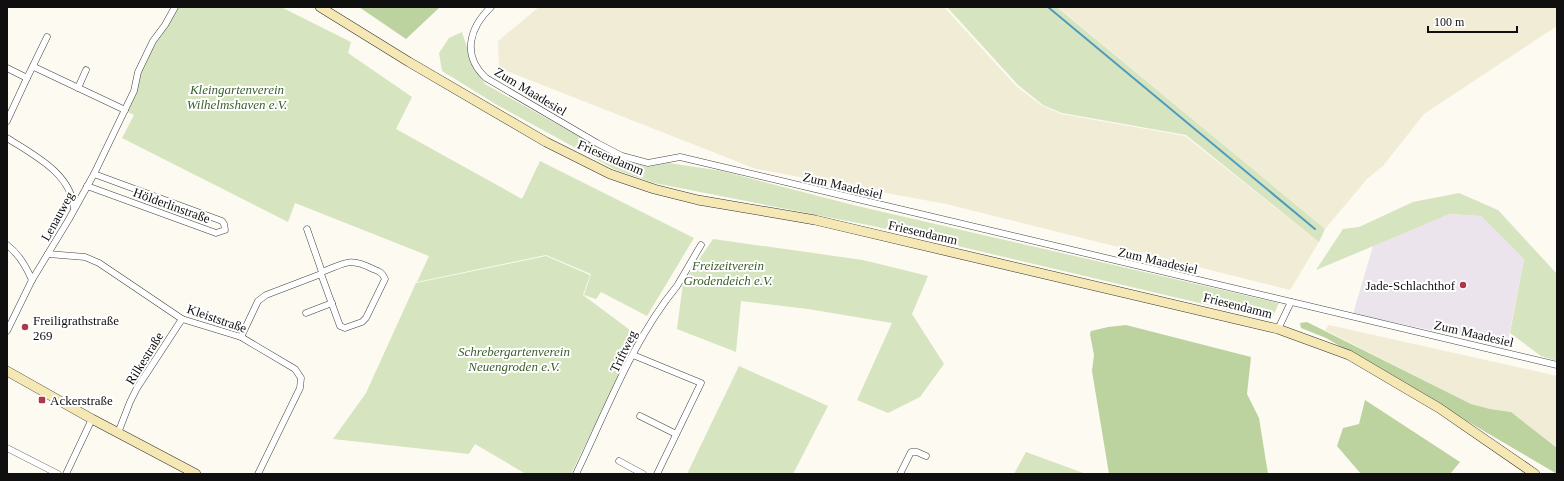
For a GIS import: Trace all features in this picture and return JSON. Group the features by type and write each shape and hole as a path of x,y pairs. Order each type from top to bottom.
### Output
{"main road":[{"name":"Friesendamm","path":"320,7 409,62 552,145 610,174 654,189 698,200 815,220 1278,329 1349,355 1439,408 1535,474"},
{"path":"7,371 92,419 196,474"},
{"name":"Friesendamm","path":"1525,467 1542,474"}],"street":[{"name":"Lenauweg","path":"7,331 32,280 94,174 134,91 141,66 153,41 175,7"},
{"name":"Zum Maadesiel","path":"491,7 479,20 472,35 472,53 481,73 486,78 622,156 648,163 680,157 1557,364"},
{"path":"7,121 47,37"},
{"path":"34,66 125,110"},
{"path":"7,68 28,78"},
{"path":"78,88 86,70"},
{"path":"7,138 42,162 76,191 85,189"},
{"name":"Hölderlinstraße","path":"85,189 216,233 225,230 222,221 94,174"},
{"path":"67,184 74,200 74,210"},
{"path":"241,336 258,301 266,295 321,273 352,262 359,262 384,275 385,279 366,318 362,322 345,328 340,326 321,273 307,229"},
{"path":"7,245 25,265 32,280"},
{"name":"Triftweg","path":"576,474 650,321 671,291 677,286 701,245"},
{"name":"Kleiststraße","path":"48,254 85,257 100,263 182,319 241,336 295,369 301,378 300,388 258,474"},
{"path":"1278,329 1292,302"},
{"path":"306,313 332,303"},
{"name":"Rilkestraße","path":"118,433 137,388 182,319"},
{"path":"633,354 701,383 657,474"},
{"path":"640,416 676,434"},
{"path":"66,474 92,419"},
{"path":"7,448 58,474"},
{"path":"900,474 911,452 917,452 926,456"},
{"path":"619,461 643,474"}],"shaded area":[{"path":"539,7 944,7 1016,86 1041,105 1061,114 1185,136 1319,242 1290,290 946,204 756,169 499,68 498,41"},
{"path":"1058,7 1557,7 1557,26 1424,114 1383,166 1367,179 1325,229"},
{"path":"1450,214 1481,216 1524,259 1507,346 1353,314 1373,246"},
{"path":"1329,325 1557,376 1557,448 1511,412 1471,404 1325,330"}],"green space":[{"name":"Kleingartenverein Wilhelmshaven e.V.","path":"177,7 281,7 351,42 348,53 412,97 396,129 522,199 540,161 694,238 647,316 601,292 596,299 584,295 591,274 546,255 417,282 429,256 295,203 288,222 122,138 134,115 128,112 142,67"},
{"path":"359,7 440,7 406,39"},
{"path":"947,7 1057,7 1325,229 1319,242 1186,135 1062,113 1043,105 1018,85"},
{"path":"462,32 473,66 485,84 621,160 647,167 669,163 722,171 853,205 1279,303 1271,320 873,226 654,183 614,169 497,105 442,71 439,53 449,38"},
{"path":"1459,193 1498,210 1557,274 1557,361 1541,356 1510,333 1524,259 1481,216 1450,214 1316,270 1343,229 1359,227 1413,202"},
{"name":"Freizeitverein Grodendeich e.V.","path":"713,239 863,260 928,276 912,314 944,364 920,397 888,413 857,400 892,323 808,309 741,301 736,352 677,329 683,283"},
{"name":"Schrebergartenverein Neuengroden e.V.","path":"546,256 590,275 583,295 638,336 571,474 526,474 475,444 469,454 333,439 366,393 416,283"},
{"path":"1307,322 1471,404 1511,412 1557,448 1557,474 1326,338 1301,328 1300,323"},
{"path":"1126,325 1251,357 1247,394 1259,418 1268,474 1109,474 1092,371 1094,355 1090,334 1091,331"},
{"path":"739,366 828,406 793,474 687,474"},
{"path":"1365,400 1460,462 1450,474 1361,474 1337,446 1343,428 1359,424"},
{"path":"1026,452 1086,474 1014,474"}],"waterway":[{"path":"1048,7 1315,229"}],"place":[{"name":"Jade-Schlachthof","path":"1463,285"},
{"name":"Freiligrathstraße 269","path":"25,327"},
{"name":"Ackerstraße","path":"42,400"}]}
